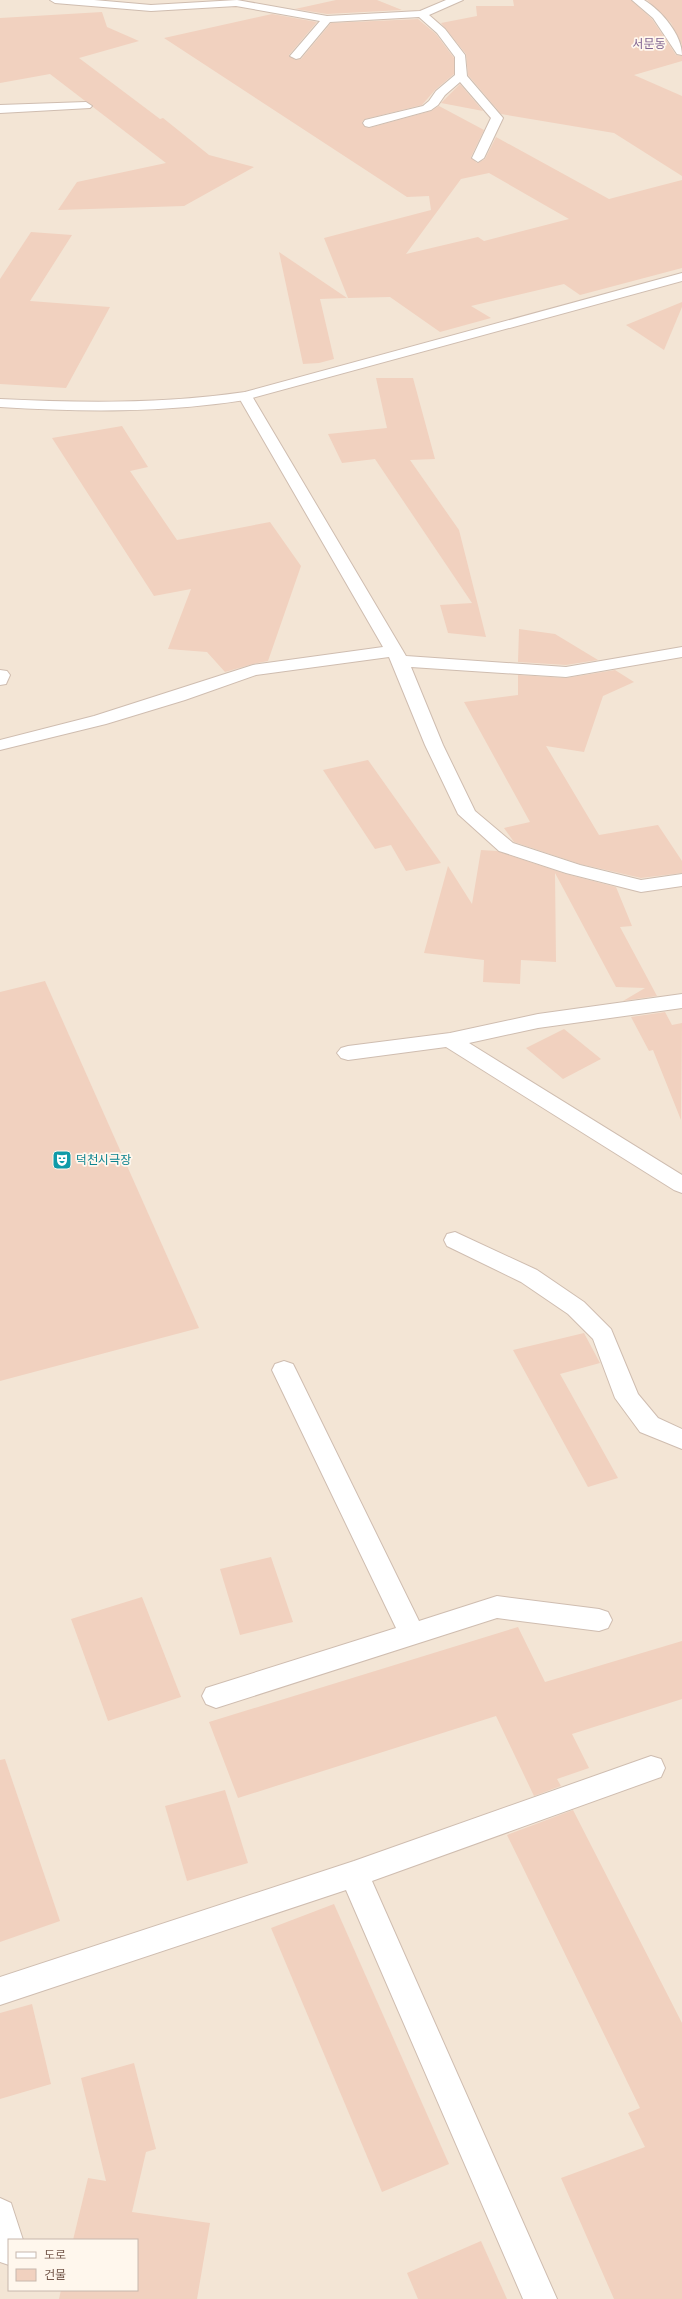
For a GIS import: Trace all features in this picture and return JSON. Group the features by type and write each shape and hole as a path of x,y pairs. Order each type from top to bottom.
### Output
{"street":[{"path":"55,0 151,8 236,3 327,19 423,8 437,8 444,4 458,0"},
{"path":"636,0 645,5 661,20 681,52"},
{"path":"423,8 461,57 461,76 497,118 478,158"},
{"path":"296,56 327,19"},
{"path":"369,123 427,108 434,103 440,93 461,76"},
{"path":"0,110 86,106"},
{"path":"0,403 70,408 172,404 245,396 400,355 600,298 682,277"},
{"path":"245,396 397,656 434,745 467,814 506,847 573,869 641,886 682,880"},
{"path":"0,745 100,720 179,696 253,670 397,656 566,672 682,652"},
{"path":"348,1053 450,1040 538,1021 682,1001"},
{"path":"450,1040 682,1185"},
{"path":"455,1240 529,1276 576,1308 603,1334 627,1398 631,1403 649,1425 682,1439"},
{"path":"284,1370 412,1634"},
{"path":"216,1696 498,1607 599,1620"},
{"path":"0,1991 354,1874 651,1768"},
{"path":"354,1874 540,2299"},
{"path":"0,2214 8,2245"}],"shaded area":[{"path":"0,0 682,0 682,2299 0,2299"}],"building":[{"path":"336,0 377,0 402,10 327,14 295,9"},
{"path":"513,0 631,0 652,19 676,55 682,56 682,61 634,75 682,96 682,176 614,133 501,114 468,75 466,54 441,23 477,16 476,6 514,6"},
{"path":"647,0 682,0 682,45 671,23"},
{"path":"102,12 107,27 139,41 79,58 160,119 163,118 209,155 254,167 184,206 58,210 77,182 166,163 50,74 0,83 0,18"},
{"path":"272,14 317,22 289,55 295,60 301,59 331,23 418,19 436,34 454,58 454,74 435,90 422,105 365,119 362,122 365,127 369,128 431,111 439,106 484,130 471,157 477,163 485,159 496,137 609,199 682,180 682,268 580,295 564,284 471,306 491,318 440,332 390,297 348,298 324,238 431,210 429,196 407,197 164,38","holes":["489,173 569,219 484,241 478,237 406,254 461,179"]},
{"path":"460,84 483,111 441,103"},
{"path":"31,232 72,235 30,301 110,307 66,388 0,384 0,279"},
{"path":"279,252 347,298 320,299 334,359 319,363 303,364"},
{"path":"682,302 682,307 664,350 626,325"},
{"path":"376,378 413,378 435,459 410,460 459,530 486,637 448,633 440,605 472,603 375,459 342,463 328,434 387,428"},
{"path":"122,426 148,467 130,471 177,540 270,522 301,566 268,661 225,672 207,652 168,649 191,589 154,596 52,438"},
{"path":"519,629 555,634 598,660 566,665 518,662"},
{"path":"615,670 634,682 603,696 584,752 546,746 599,835 658,825 682,861 682,873 641,878 580,864 514,842 504,828 530,822 464,702 518,695 518,675 566,678"},
{"path":"368,760 441,863 406,871 391,845 375,849 323,770"},
{"path":"481,850 497,851 566,874 616,887 632,926 620,927 657,996 623,1001 645,988 616,987 555,873 556,962 521,960 520,984 483,982 484,960 424,953 448,866 472,904"},
{"name":"덕천시극장","path":"45,981 199,1328 0,1381 0,992"},
{"path":"665,1012 672,1025 682,1023 681,1120 653,1050 649,1051 631,1017"},
{"path":"564,1029 601,1059 563,1079 526,1048"},
{"path":"584,1333 600,1363 560,1374 618,1478 588,1487 513,1350"},
{"path":"271,1557 293,1622 240,1635 220,1569"},
{"path":"142,1597 181,1697 108,1721 71,1619"},
{"path":"518,1627 545,1682 682,1641 682,1699 572,1734 589,1768 557,1779 561,1786 534,1796 496,1716 238,1798 209,1722"},
{"path":"5,1759 60,1921 0,1942 0,1760"},
{"path":"225,1790 248,1863 187,1881 165,1806"},
{"path":"573,1810 682,2023 682,2299 614,2299 561,2178 645,2147 628,2113 640,2108 507,1835"},
{"path":"334,1904 449,2164 382,2192 271,1928"},
{"path":"32,2004 51,2084 0,2099 0,2013"},
{"path":"134,2063 156,2149 146,2152 132,2212 210,2223 197,2299 59,2299 61,2291 138,2291 138,2239 73,2239 88,2178 106,2181 81,2078"},
{"path":"481,2241 507,2299 418,2299 407,2273"}],"place":[{"name":"덕천시극장","path":"62,1160"}],"district":[{"name":"서문동","path":"649,44"}]}
